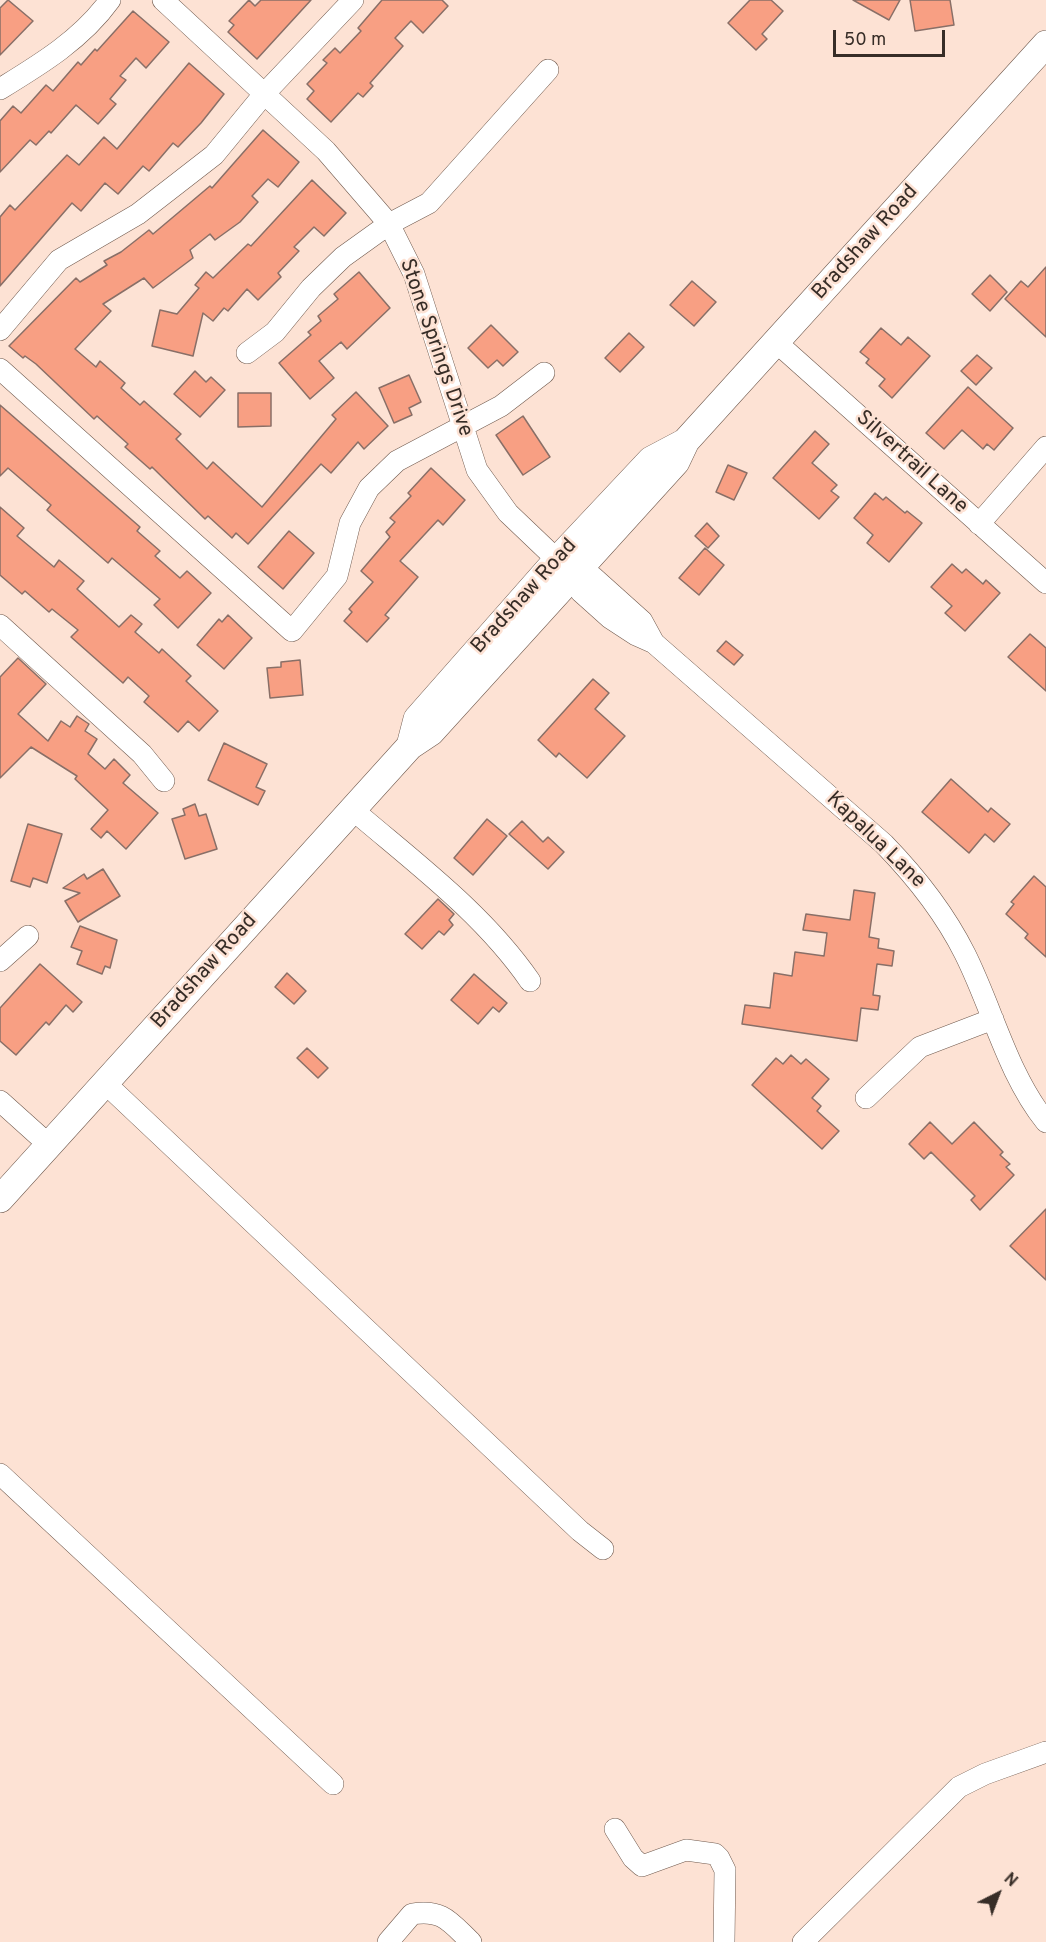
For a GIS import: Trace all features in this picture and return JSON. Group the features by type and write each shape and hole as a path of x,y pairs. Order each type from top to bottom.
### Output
{"main road":[{"name":"Bradshaw Road","path":"0,1199 410,746 431,732 565,567 676,462 686,441 1046,44"}],"street":[{"path":"0,89 40,65 93,24 110,0"},
{"name":"Stone Springs Drive","path":"163,0 326,151 389,224 414,274 477,470 508,513 565,567"},
{"path":"0,330 59,261 138,214 214,155 264,93 353,0"},
{"path":"247,353 275,332 311,288 343,257 389,224 429,203 548,70"},
{"name":"Silvertrail Lane","path":"777,342 1046,583"},
{"path":"0,369 292,631 338,576 350,523 369,488 397,461 501,406 544,373"},
{"path":"979,524 1046,447"},
{"name":"Kapalua Lane","path":"565,567 593,577 642,621 654,643 885,844 913,874 946,918 966,955 1018,1079 1046,1122"},
{"path":"1,628 142,754 164,781"},
{"path":"352,809 471,912 507,948 530,981"},
{"path":"0,961 28,936"},
{"path":"866,1098 920,1047 993,1019"},
{"path":"105,1083 580,1531 603,1549"},
{"path":"0,1101 49,1145"},
{"path":"0,1474 333,1784"},
{"path":"803,1942 959,1787 985,1774 1046,1752"},
{"path":"615,1829 633,1858 642,1866 686,1850 715,1854 719,1858 725,1870 724,1942"},
{"path":"389,1942 412,1914 435,1912 450,1921 471,1942"}],"building":[{"path":"8,0 33,21 0,55 0,8"},
{"path":"249,0 255,6 261,0 311,0 257,59 228,32 234,25 229,21"},
{"path":"382,0 442,0 448,6 423,33 411,21 395,38 403,46 370,83 373,86 363,97 358,93 331,122 307,99 314,91 307,84 327,63 323,60 335,48 340,53 361,31 358,28"},
{"path":"750,0 771,0 783,11 762,34 767,39 756,50 728,23"},
{"path":"853,0 900,0 889,20"},
{"path":"910,0 950,0 954,25 915,31"},
{"path":"133,11 169,42 146,68 136,58 120,76 126,80 110,99 116,104 98,124 76,105 51,133 49,131 36,145 30,140 0,172 0,121 13,106 21,113 46,85 53,91 78,62 81,65 95,49 97,51"},
{"path":"189,63 224,94 201,123 178,147 173,143 149,171 143,166 118,194 105,183 81,211 72,203 0,286 0,217 10,205 15,210 67,155 79,165 104,137 117,149"},
{"path":"263,130 299,162 278,187 268,179 252,196 258,202 240,222 215,240 210,234 190,250 193,258 153,288 144,278 103,304 111,311 75,349 96,367 100,361 125,383 121,388 140,405 144,401 181,434 176,439 207,469 213,462 262,507 336,419 332,415 356,392 388,426 364,449 358,442 331,473 321,464 248,544 236,533 232,538 208,516 205,519 152,467 150,469 125,447 128,444 97,416 94,419 36,364 25,356 23,358 9,346 76,278 80,282 107,265 104,261 121,252 149,230 153,234 210,186 212,188"},
{"path":"312,180 346,213 324,236 314,227 294,247 299,251 278,273 281,277 258,300 247,289 228,311 224,308 213,321 203,313 193,356 152,346 160,310 177,314 199,288 195,285 206,272 213,278 248,244 251,246"},
{"path":"1046,267 1046,337 1005,299 1021,281 1028,287"},
{"path":"359,272 390,308 347,349 341,342 319,361 334,378 310,399 279,363 311,335 308,332 321,321 318,316 338,299 334,294"},
{"path":"990,275 1007,292 990,311 972,294"},
{"path":"692,281 716,302 694,326 670,305"},
{"path":"491,325 518,352 503,366 497,360 488,368 468,348"},
{"path":"881,328 901,345 908,337 930,356 892,398 879,386 885,379 866,363 869,359 860,352"},
{"path":"629,333 644,347 620,372 605,358"},
{"path":"977,355 992,368 976,385 961,371"},
{"path":"195,371 206,382 211,377 225,390 200,417 174,394"},
{"path":"409,375 421,402 409,408 412,415 394,423 379,388"},
{"path":"968,387 1013,428 994,450 987,444 983,449 962,430 944,449 926,433"},
{"path":"238,393 271,393 271,426 238,427"},
{"path":"0,405 140,527 137,531 160,551 155,556 180,578 187,571 211,593 178,628 154,605 160,599 112,558 108,563 47,510 51,505 8,468 0,476"},
{"path":"523,416 550,457 523,475 496,435"},
{"path":"815,431 829,444 812,463 837,485 831,491 839,497 819,519 773,478"},
{"path":"728,465 747,473 734,500 716,492"},
{"path":"431,468 465,500 443,525 438,520 400,561 418,577 385,615 389,618 367,642 344,621 352,612 349,609 373,582 361,571 390,537 386,532 395,522 390,518 411,496 408,493"},
{"path":"875,493 883,500 886,497 905,513 907,511 922,523 889,562 867,543 873,535 854,518"},
{"path":"0,507 24,528 17,536 54,567 59,560 84,581 77,589 119,627 131,615 142,624 135,632 159,653 162,649 191,676 186,681 218,711 199,731 188,721 178,732 144,702 149,696 128,677 123,683 71,637 78,630 52,609 49,612 25,591 22,594 0,575"},
{"path":"707,523 719,536 708,548 695,536"},
{"path":"289,531 314,553 283,589 258,567"},
{"path":"705,548 724,565 699,595 679,578"},
{"path":"952,564 962,573 966,569 983,584 986,580 1000,593 965,631 945,613 952,606 931,587"},
{"path":"228,615 252,638 224,669 197,645 219,619 222,622"},
{"path":"1030,634 1046,648 1046,691 1008,657"},
{"path":"726,641 743,655 734,665 717,651"},
{"path":"18,658 46,684 18,714 48,741 61,721 70,727 77,716 89,724 85,731 97,739 88,754 105,769 114,759 130,775 123,783 158,813 126,849 107,831 101,838 91,829 108,810 75,779 77,776 31,747 0,778 0,677"},
{"path":"300,660 303,695 270,698 267,668 281,667 281,662"},
{"path":"593,679 609,693 595,709 625,736 587,778 559,753 556,757 538,740"},
{"path":"224,743 267,764 256,787 265,791 258,805 208,780"},
{"path":"951,779 988,812 991,808 1010,824 994,842 985,834 969,853 922,812"},
{"path":"195,804 199,816 206,814 217,849 185,859 172,819 185,815 183,809"},
{"path":"487,819 507,836 473,875 454,858"},
{"path":"522,821 543,842 548,837 564,852 548,869 509,834"},
{"path":"28,824 62,834 47,883 33,878 30,887 11,881"},
{"path":"103,869 120,896 78,922 65,901 80,893 63,888 84,874 87,879"},
{"path":"1034,876 1046,887 1046,957 1025,938 1028,934 1006,914 1014,904 1011,902"},
{"path":"854,890 875,893 869,937 879,939 878,948 894,951 892,966 877,964 873,995 880,996 878,1010 861,1008 857,1041 742,1024 745,1005 770,1008 774,973 792,976 795,952 824,956 827,933 803,930 806,914 850,920"},
{"path":"438,899 454,914 449,920 453,925 444,935 439,931 422,949 405,934"},
{"path":"80,926 117,940 110,968 105,966 102,974 77,964 82,951 71,947"},
{"path":"40,964 82,1002 73,1012 66,1005 49,1025 46,1022 16,1055 0,1041 0,1008"},
{"path":"287,973 306,991 294,1004 275,987"},
{"path":"474,974 507,1003 499,1012 493,1007 478,1024 451,1000"},
{"path":"307,1048 328,1068 318,1078 297,1058"},
{"path":"791,1055 801,1064 806,1059 829,1079 812,1098 821,1106 817,1111 839,1131 822,1149 752,1085 776,1058 783,1064"},
{"path":"930,1122 952,1144 974,1122 1003,1152 1000,1155 1010,1164 1006,1167 1014,1175 980,1210 971,1200 975,1196 931,1152 924,1159 909,1144"},
{"path":"1046,1209 1046,1280 1010,1246"}]}
